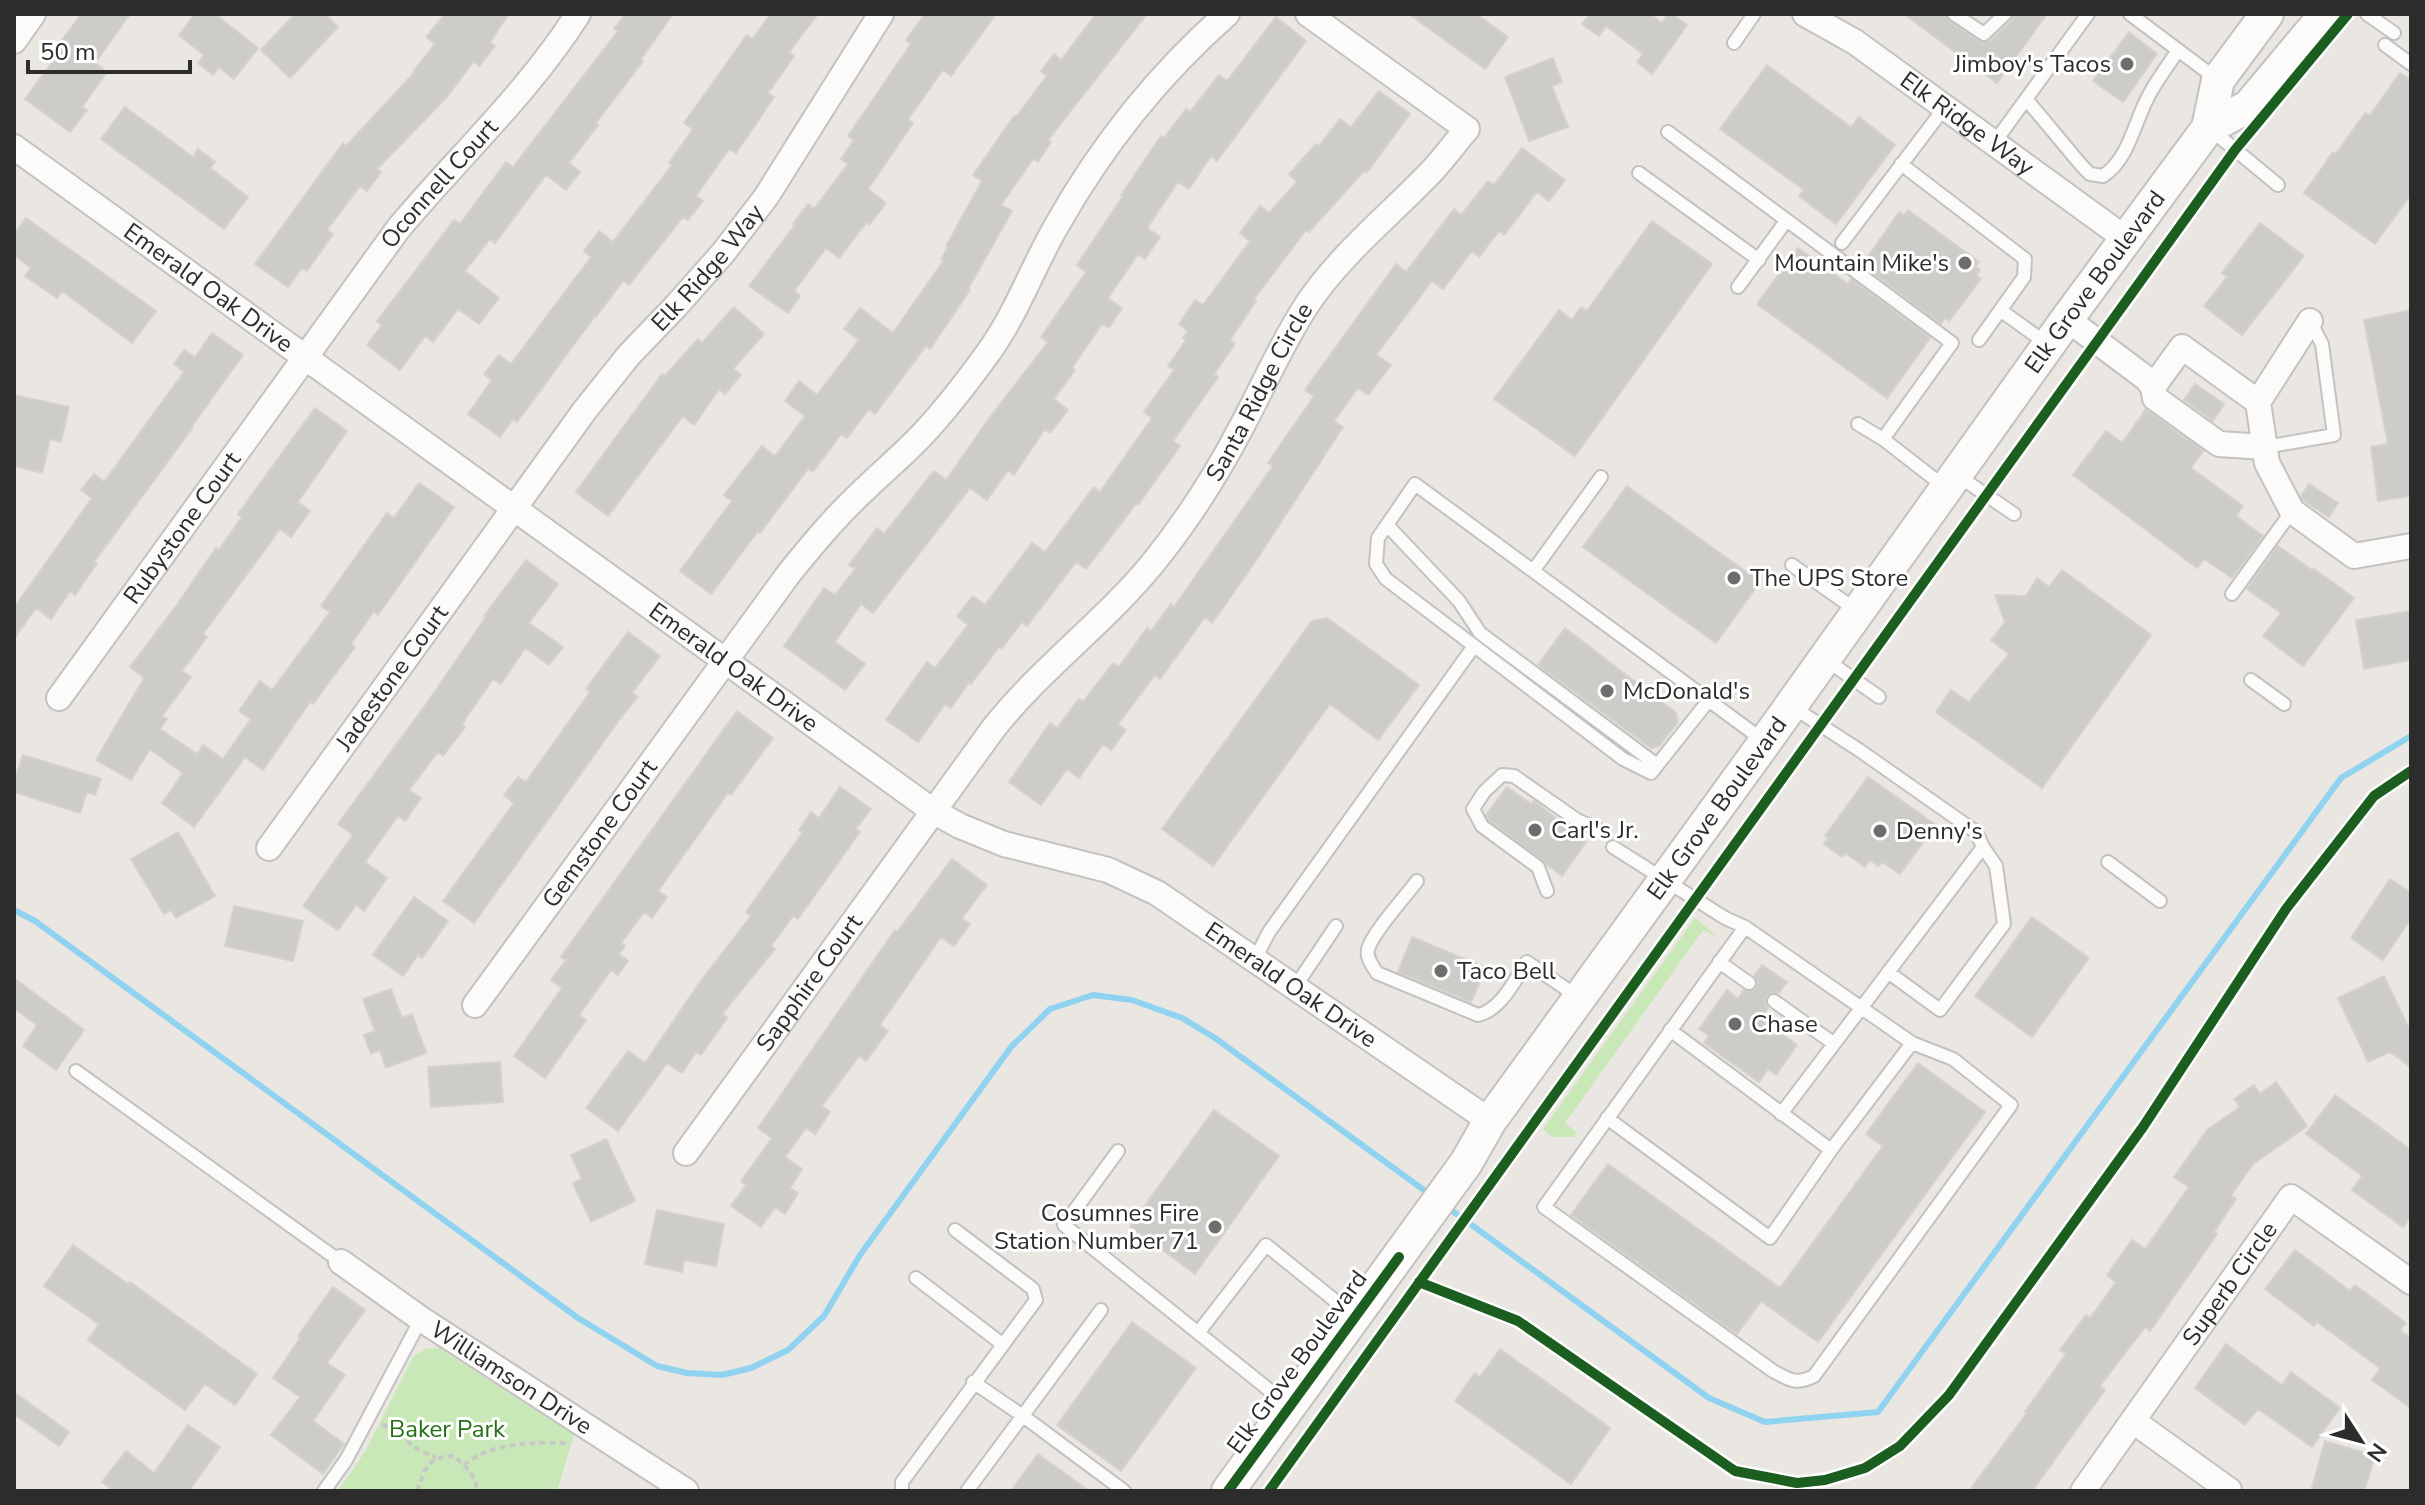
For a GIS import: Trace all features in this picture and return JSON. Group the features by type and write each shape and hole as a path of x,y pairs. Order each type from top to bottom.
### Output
{"main road":[{"name":"Elk Grove Boulevard","path":"1228,1491 1466,1163 1490,1121 2208,128 2218,80 2267,14"},
{"name":"Elk Grove Boulevard","path":"2208,128 2249,106 2326,14"}],"street":[{"path":"14,41 33,14"},
{"name":"Oconnell Court","path":"304,357 398,229 440,179 505,111 578,14"},
{"name":"Elk Ridge Way","path":"513,509 608,379 723,253 766,197 881,14"},
{"path":"724,661 824,531 919,439 957,395 992,348 1055,228 1113,137 1147,94 1227,14"},
{"name":"Santa Ridge Circle","path":"933,811 1008,710 1117,604 1152,563 1215,475 1282,345 1309,302 1341,261 1434,169 1467,129 1308,14"},
{"name":"Elk Ridge Way","path":"1807,14 1855,42 2126,239"},
{"name":"Emerald Oak Drive","path":"14,147 933,811 1004,844 1082,862 1133,881 1181,908 1490,1121"},
{"path":"2310,321 2258,402 2267,463 2292,511 2354,556 2411,546"},
{"path":"2058,332 2147,379 2153,387 2155,398 2219,444 2265,447"},
{"path":"2153,387 2182,347 2258,402"},
{"name":"Rubystone Court","path":"59,698 304,357"},
{"name":"Jadestone Court","path":"269,848 513,509"},
{"name":"Gemstone Court","path":"475,1005 724,661"},
{"name":"Sapphire Court","path":"686,1153 933,811"},
{"name":"Superb Circle","path":"2083,1491 2291,1197 2411,1282"},
{"name":"Williamson Drive","path":"341,1262 421,1319 686,1491"},
{"path":"2133,1421 2229,1490"}],"lane":[{"path":"1734,43 1754,14"},
{"path":"1954,14 1984,34 2005,14"},
{"path":"1994,143 2088,14"},
{"path":"2130,14 2218,80"},
{"path":"2367,14 2394,33"},
{"path":"2385,45 2411,64"},
{"path":"2026,99 2082,166 2090,174 2103,176 2113,170 2147,97 2178,50"},
{"path":"1842,243 1945,107"},
{"path":"2208,128 2278,185"},
{"path":"1668,132 1952,343 1883,439"},
{"path":"1901,164 2025,259 2024,277 1979,340"},
{"path":"1639,173 1759,260"},
{"path":"1738,287 1786,221"},
{"path":"2000,310 2058,332"},
{"path":"2265,447 2334,435 2322,344 2310,321"},
{"path":"1858,424 1952,482 2014,514"},
{"path":"1533,571 1601,477"},
{"path":"1709,700 1651,773 1623,759 1386,579 1376,564 1378,538 1415,484 1709,700 1765,742"},
{"path":"2232,594 2292,511"},
{"path":"1387,525 1459,601 1480,633 1657,765"},
{"path":"1792,565 1859,612"},
{"path":"1255,959 1269,932 1474,646"},
{"path":"1825,659 1879,697"},
{"path":"2251,680 2284,704"},
{"path":"1791,706 1976,832 1996,866 2004,924 1940,1010 1888,972"},
{"path":"1547,891 1538,867 1482,826 1473,809 1484,792 1502,775 1514,776 1577,820 1604,832"},
{"path":"1613,847 1725,918 1745,927 1912,1043 1953,1059 2011,1105 1814,1376 1802,1382 1773,1371 1544,1207 1745,927"},
{"path":"1781,1114 1983,847"},
{"path":"2108,862 2160,901"},
{"path":"1417,881 1367,951 1369,962 1377,973 1478,1015 1495,1007 1527,962 1580,999"},
{"path":"1295,987 1336,926"},
{"path":"1719,962 1749,983"},
{"path":"1774,1001 1833,1043"},
{"path":"1670,1030 1831,1150"},
{"path":"1607,1118 1770,1238 1831,1150 1912,1043"},
{"path":"76,1071 341,1262"},
{"path":"1118,1151 1064,1225 1289,1406"},
{"path":"902,1491 902,1482 1036,1300 1033,1289 955,1230"},
{"path":"1198,1333 1266,1245 1355,1317"},
{"path":"916,1278 1002,1344"},
{"path":"967,1491 1101,1310"},
{"path":"324,1491 346,1460 421,1319"},
{"path":"973,1382 1124,1491"}],"path":[{"path":"369,1418 391,1429 422,1452 436,1457 454,1456 477,1483 477,1491"},
{"path":"464,1465 475,1456 502,1447 570,1443"},
{"path":"417,1491 429,1462 436,1457"}],"green space":[{"path":"1695,918 1719,938 1703,930 1565,1123 1577,1133 1574,1137 1552,1137 1543,1129"},
{"name":"Baker Park","path":"439,1348 574,1435 557,1491 338,1491 366,1450 413,1357 425,1349"}],"building":[{"path":"81,14 130,14 95,63 107,72 82,107 87,110 70,132 25,99 53,61 49,58"},
{"path":"195,14 215,14 258,48 234,79 219,67 213,75 198,63 204,55 179,35"},
{"path":"295,14 325,14 338,27 290,78 261,50"},
{"path":"445,14 509,14 490,42 495,46 479,66 474,61 446,98 377,169 381,172 367,191 360,186 327,230 333,234 307,271 302,268 288,287 255,264 343,143 346,146 414,73 435,44 426,37"},
{"path":"625,14 673,14 569,163 580,172 566,190 546,175 495,243 490,239 465,271 499,298 479,324 458,309 433,342 425,336 400,370 367,345 382,325 377,321 454,220 460,224 506,162 513,167 618,31 614,29"},
{"path":"771,14 818,14 789,52 794,56 768,93 774,97 736,153 729,149 696,196 703,201 688,220 683,217 629,285 623,281 517,422 513,419 500,437 468,414 492,380 484,374 499,355 511,364 591,257 584,251 599,231 613,242 672,165 669,163 693,129 684,123 747,35 752,39"},
{"path":"925,14 996,14 951,76 943,70 908,119 913,123 868,189 886,203 839,258 826,248 794,291 800,296 788,313 749,286 808,204 814,209 848,164 841,159 854,140 848,136 911,44 906,40"},
{"path":"1096,14 1147,14 1048,140 1051,142 1038,162 1033,159 1001,205 1012,211 970,290 930,349 926,346 875,414 869,409 847,438 841,434 813,472 808,469 711,594 680,571 732,501 724,495 762,446 775,456 805,416 785,401 799,381 817,395 859,340 844,329 860,308 893,333 944,260 941,259 946,246 982,181 973,175 1014,116 1047,76 1041,71 1054,54 1061,60"},
{"path":"1409,14 1476,14 1508,37 1485,69"},
{"path":"1590,14 1650,14 1662,23 1668,14 1672,14 1687,25 1652,74 1637,62 1643,54 1606,26 1599,36 1582,24"},
{"path":"1904,14 1945,14 1949,21 1983,43 1990,41 2011,21 2014,14 2047,14 1997,83"},
{"path":"1276,17 1306,41 1217,161 1211,156 1189,189 1178,182 1147,228 1160,237 1145,259 1138,254 1108,298 1122,308 1109,328 1102,324 1054,399 1068,410 1050,433 1045,429 1014,475 1008,470 987,500 970,488 873,613 861,604 835,642 865,664 845,690 784,646 824,588 835,595 855,569 849,565 877,528 884,534 934,471 946,480 1048,342 1041,337 1086,272 1077,265 1161,136 1164,138 1186,109 1190,112 1219,75 1227,81"},
{"name":"Jimboy's Tacos","path":"2129,32 2157,54 2123,102 2093,81"},
{"path":"1553,58 1562,82 1552,86 1568,127 1529,141 1505,77"},
{"path":"1767,65 1851,127 1859,117 1895,145 1836,224 1799,196 1804,190 1720,129"},
{"path":"2400,73 2411,80 2411,194 2375,244 2304,193 2333,152 2336,154 2365,113 2370,115"},
{"path":"1379,91 1410,114 1367,172 1364,171 1309,232 1306,230 1254,299 1256,301 1230,340 1235,344 1214,374 1218,377 1173,441 1180,446 1138,505 1086,569 1076,562 1027,626 1022,622 971,684 969,682 951,708 945,704 918,742 886,720 927,662 935,668 968,625 957,616 973,596 985,605 1032,543 1045,552 1094,487 1100,492 1152,418 1144,412 1174,370 1168,366 1186,340 1183,338 1188,331 1179,324 1195,300 1203,305 1250,241 1240,233 1260,206 1269,213 1297,182 1289,174 1316,144 1319,146 1340,119 1351,127"},
{"path":"125,107 193,157 198,149 215,162 210,168 248,197 224,229 101,139"},
{"path":"1522,148 1565,180 1549,201 1537,192 1504,235 1499,231 1479,257 1472,251 1443,289 1432,281 1376,355 1391,365 1368,395 1358,388 1334,421 1343,427 1253,565 1212,623 1205,617 1160,679 1155,675 1118,724 1126,730 1111,750 1103,744 1079,778 1067,769 1041,805 1009,782 1050,723 1057,728 1079,699 1083,702 1113,663 1119,667 1147,628 1151,631 1171,604 1174,607 1273,466 1268,463 1314,396 1305,390 1396,264 1406,272 1454,209 1461,215 1488,181 1494,185"},
{"path":"1908,210 1979,262 1975,267 1980,270 1976,275 1981,279 1949,321 1945,318 1941,324 1862,265 1899,212 1904,215"},
{"path":"26,218 156,311 132,343 62,291 57,298 25,276 31,268 14,255 14,235"},
{"path":"1652,221 1712,264 1575,456 1494,399 1559,310 1572,320 1581,307 1587,311"},
{"path":"2260,223 2304,256 2242,335 2204,306 2227,277 2222,273"},
{"path":"1798,248 1848,284 1851,279 1930,338 1887,398 1757,304"},
{"path":"734,307 764,334 733,369 741,375 725,394 719,389 694,425 683,416 608,516 576,492 662,374 665,376 698,339 702,343"},
{"path":"2411,310 2411,496 2378,501 2371,447 2388,444 2364,320"},
{"path":"212,333 243,355 94,562 97,563 75,595 70,591 51,619 36,608 14,639 14,608 92,498 81,490 94,474 104,482 184,372 174,364 184,350 195,357"},
{"path":"2195,384 2224,404 2213,421 2184,400"},
{"path":"14,395 69,407 61,442 50,439 42,473 14,466"},
{"path":"315,408 347,431 298,502 310,511 291,537 280,529 203,634 207,637 182,671 191,677 162,716 167,719 160,729 197,754 203,745 223,759 251,719 239,711 260,681 272,690 330,612 321,606 387,513 394,518 419,483 454,507 378,615 374,611 351,644 355,647 313,704 310,702 263,770 245,757 194,827 162,803 183,773 150,749 131,780 96,760 144,678 130,667 216,548 219,550 242,517 238,514"},
{"path":"2146,409 2203,451 2191,468 2243,506 2236,516 2263,536 2232,578 2204,559 2197,568 2073,475 2106,431 2122,443"},
{"path":"2309,484 2338,503 2329,517 2303,500 2301,496"},
{"path":"1627,486 1760,582 1716,643 1583,547"},
{"path":"2278,546 2354,598 2303,666 2263,636 2281,613 2247,589"},
{"path":"526,560 558,584 529,623 563,647 549,665 525,648 501,684 493,679 462,724 465,727 443,756 438,752 409,790 421,798 405,821 398,816 365,862 387,878 364,911 356,905 338,930 303,906 353,835 338,824"},
{"path":"2062,570 2151,635 2042,788 1936,712 1951,690 1969,702 2009,654 1991,640 2005,622 1995,595 2026,596 2037,578 2049,587"},
{"path":"2411,611 2411,660 2364,669 2356,620"},
{"path":"1327,618 1419,685 1378,740 1330,704 1213,866 1162,829 1312,621"},
{"name":"McDonald's","path":"1565,628 1676,713 1678,722 1659,746 1651,748 1538,665"},
{"path":"628,632 660,656 632,693 638,697 474,923 443,901 514,803 504,795 518,777 526,782 590,692 586,689"},
{"path":"737,711 773,738 731,795 728,793 658,891 667,897 652,918 644,912 621,943 625,946 619,954 628,961 618,975 611,970 579,1015 586,1020 545,1078 514,1056 562,988 551,980 566,960 561,957"},
{"path":"23,755 101,779 95,795 87,792 80,813 14,792"},
{"name":"Denny's","path":"1868,777 1936,825 1900,874 1882,862 1878,866 1870,860 1865,867 1845,853 1842,857 1824,844 1829,838 1825,836"},
{"path":"840,787 871,809 856,829 860,832 798,919 793,916 771,946 775,949 722,1014 727,1018 701,1055 696,1052 682,1073 667,1063 618,1131 586,1108 628,1051 645,1063 700,982 751,916 746,912 803,832 799,830 811,812 819,818"},
{"name":"Carl's Jr.","path":"1507,787 1531,804 1534,801 1586,842 1562,876 1489,820 1486,815"},
{"path":"178,832 215,896 176,918 171,910 164,914 131,859"},
{"path":"952,859 987,885 962,918 970,924 954,946 941,937 880,1025 888,1031 866,1061 859,1056 822,1106 830,1112 815,1134 806,1128 785,1157 802,1169 790,1188 798,1193 785,1214 775,1207 761,1227 731,1206 746,1185 741,1181 772,1138 758,1128 895,930 897,932"},
{"path":"2390,879 2411,893 2411,918 2383,960 2351,938"},
{"path":"414,897 448,921 422,958 418,955 403,976 373,955"},
{"path":"234,906 303,921 293,961 225,946"},
{"path":"2032,917 2089,958 2032,1037 1975,996"},
{"name":"Taco Bell","path":"1412,937 1486,968 1471,1002 1398,972"},
{"name":"Chase","path":"1762,965 1787,982 1779,993 1767,995 1765,1001 1768,1008 1761,1019 1797,1045 1776,1075 1768,1069 1759,1082 1704,1043 1709,1036 1699,1029 1727,990 1738,999 1744,990 1749,992 1756,989 1758,983 1754,976"},
{"path":"2384,976 2411,1033 2411,1067 2390,1052 2368,1062 2338,998"},
{"path":"14,978 84,1030 56,1070 23,1046 37,1025 14,1008"},
{"path":"391,989 402,1018 412,1014 426,1053 386,1068 380,1050 371,1054 364,1035 375,1031 363,999"},
{"path":"500,1062 503,1102 431,1107 428,1067"},
{"path":"1918,1063 1985,1112 1818,1342 1761,1301 1737,1334 1571,1215 1608,1164 1780,1288 1883,1146 1866,1134"},
{"path":"2276,1082 2307,1126 2253,1164 2231,1195 2236,1199 2214,1232 2217,1234 2150,1331 2145,1327 2100,1386 2105,1390 2032,1491 1969,1491 2066,1354 2060,1350 2086,1315 2090,1318 2116,1282 2107,1275 2132,1240 2145,1249 2189,1187 2174,1177 2207,1130 2240,1107 2234,1099 2254,1085 2260,1094"},
{"path":"2335,1095 2411,1150 2411,1216 2403,1227 2352,1190 2362,1176 2306,1134"},
{"path":"1214,1110 1279,1156 1195,1274 1130,1226"},
{"path":"606,1139 635,1201 591,1222 573,1183 582,1179 571,1155"},
{"path":"657,1210 724,1224 716,1266 684,1260 682,1272 645,1264"},
{"path":"73,1245 128,1284 130,1282 257,1374 235,1405 205,1384 185,1410 88,1340 99,1324 44,1286"},
{"path":"2295,1250 2350,1291 2355,1285 2406,1323 2400,1330 2411,1338 2411,1408 2372,1380 2380,1368 2317,1322 2314,1326 2265,1289"},
{"path":"333,1287 365,1310 327,1363 345,1375 313,1421 344,1444 323,1474 271,1435 300,1397 273,1378"},
{"path":"1132,1322 1196,1368 1121,1471 1057,1425"},
{"path":"2226,1344 2282,1385 2291,1372 2340,1408 2312,1447 2258,1409 2245,1425 2195,1388"},
{"path":"1500,1349 1610,1428 1571,1484 1455,1401 1475,1373 1480,1377"},
{"path":"14,1392 69,1432 59,1446 14,1414"},
{"path":"188,1425 220,1447 189,1491 114,1491 102,1482 126,1451 154,1473"},
{"path":"2325,1441 2375,1456 2364,1491 2311,1491"},
{"path":"1038,1454 1089,1491 1011,1491"}],"waterway":[{"path":"1447,1207 1709,1398 1765,1422 1878,1412 2341,778 2411,736"},
{"path":"14,910 35,921 578,1318 657,1366 687,1373 722,1375 751,1368 788,1350 824,1316 860,1255 1011,1047 1050,1009 1093,995 1132,1000 1182,1018 1215,1038 1432,1196"}],"cycle path":[{"path":"1269,1491 2235,150 2348,14"},
{"path":"1419,1282 1518,1321 1735,1471 1797,1483 1825,1480 1865,1468 1900,1446 1949,1395 2143,1127 2286,909 2374,796 2411,771"},
{"path":"1228,1491 1399,1257"}],"place":[{"name":"Jimboy's Tacos","path":"2127,64"},
{"name":"Mountain Mike's","path":"1965,263"},
{"name":"The UPS Store","path":"1734,578"},
{"name":"McDonald's","path":"1607,691"},
{"name":"Carl's Jr.","path":"1535,830"},
{"name":"Denny's","path":"1880,831"},
{"name":"Taco Bell","path":"1441,971"},
{"name":"Chase","path":"1735,1024"},
{"name":"Cosumnes Fire Station Number 71","path":"1215,1227"}]}
